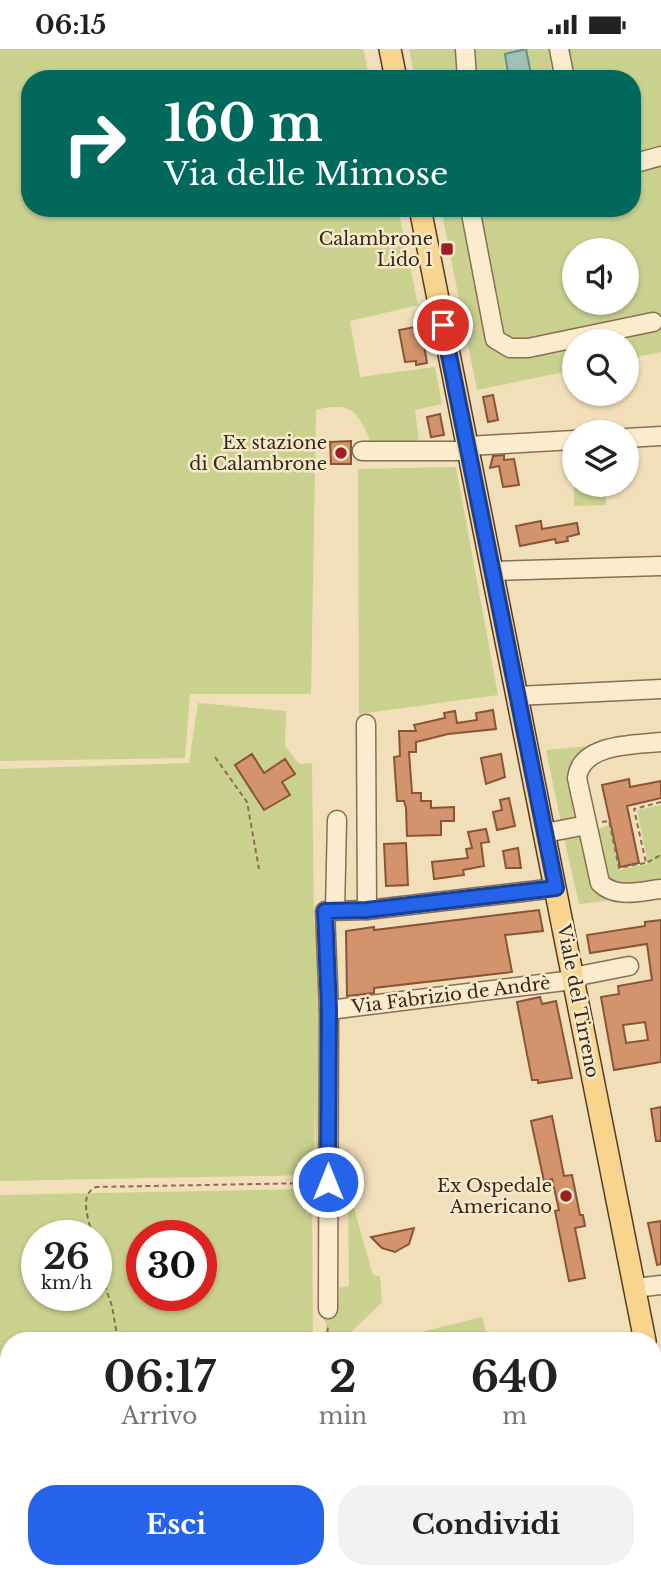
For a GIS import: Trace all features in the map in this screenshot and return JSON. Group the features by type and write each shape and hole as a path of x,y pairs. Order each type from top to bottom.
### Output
{"main road":[{"path":"390,49 394,70"},
{"name":"Viale del Tirreno","path":"423,217 643,1332"}],"street":[{"path":"465,49 466,70"},
{"path":"559,49 563,70"},
{"path":"641,162 661,156"},
{"path":"472,217 495,339 510,348 528,348 653,323"},
{"path":"639,437 661,436"},
{"path":"362,451 468,449 562,441"},
{"path":"492,571 661,566"},
{"path":"517,696 661,689"},
{"path":"366,724 367,910"},
{"path":"661,742 617,747 595,753 584,762 577,778 597,875 604,887 620,893 661,889"},
{"name":"Via Fabrizio de Andrè","path":"328,1309 330,911 337,820"},
{"path":"545,833 587,825"},
{"path":"330,911 367,910 556,888"},
{"name":"Via Fabrizio de Andrè","path":"329,1010 573,979 629,966"},
{"path":"635,1287 661,1285"}],"path":[{"path":"215,757 245,798 259,869"},
{"path":"646,863 634,809 661,803"},
{"path":"587,825 609,821 619,869 646,863 660,856"},
{"path":"253,835 259,834"},
{"path":"89,1220 85,1196 88,1190 96,1187 328,1182"},
{"path":"112,1306 116,1332"},
{"path":"327,1332 328,1309"}],"green space":[{"path":"0,49 363,49 368,70 21,70 21,217 400,217 418,305 350,321 360,377 435,367 442,404 415,410 419,441 372,445 363,425 353,412 338,407 316,410 311,694 190,694 185,758 0,761"},
{"path":"409,49 661,49 661,352 639,357 639,329 562,329 562,372 477,390 443,217 641,217 641,70 413,70"},
{"path":"456,467 498,695 359,714 358,469"},
{"path":"574,497 606,497 606,505 574,506"},
{"path":"198,703 286,711 285,746 299,764 312,763 314,924 319,925 330,1315 338,1315 339,1288 349,1286 348,1191 340,1190 339,1156 373,1275 380,1276 382,1302 351,1332 328,1332 325,1321 319,1314 315,1097 314,1175 0,1181 0,769 189,763"},
{"path":"601,745 585,752 578,820 561,823 546,750"},
{"path":"661,805 661,884 610,885 593,831 609,825 619,870 648,864 637,810"},
{"path":"581,833 593,877 622,899 579,904 564,838"},
{"path":"312,1189 313,1332 0,1332 0,1195"},
{"path":"482,1317 486,1332 421,1332"}],"water":[{"path":"526,49 530,70 508,70 505,54"}],"building":[{"path":"421,326 427,363 416,365 416,361 405,362 399,330"},
{"path":"493,395 498,420 488,422 483,397"},
{"path":"440,414 444,435 431,437 427,417"},
{"name":"Ex stazione di Calambrone","path":"351,441 351,464 331,464 330,442"},
{"path":"504,455 504,460 514,459 519,485 503,487 499,466 490,468 493,456"},
{"path":"541,521 542,529 577,523 579,534 567,537 568,541 556,543 555,539 520,546 516,526"},
{"path":"493,710 496,729 448,734 416,742 416,752 409,752 412,793 421,793 421,801 431,801 431,808 454,807 454,821 441,821 441,835 407,836 404,801 397,801 394,757 400,756 399,731 416,731 414,725 445,718 444,713 455,711 457,723 477,720 476,713"},
{"path":"252,754 264,773 285,759 295,774 282,782 290,795 264,810 235,765"},
{"path":"501,754 505,777 486,784 481,758"},
{"path":"629,779 630,787 661,781 661,798 627,806 639,863 620,867 602,785"},
{"path":"509,798 515,826 497,830 493,812 502,810 500,800"},
{"path":"486,829 489,842 481,843 484,866 463,870 464,875 434,879 432,862 468,858 466,849 472,848 468,832"},
{"path":"406,843 408,885 386,886 384,844"},
{"path":"518,848 521,868 506,868 503,851"},
{"path":"539,910 543,931 505,935 512,972 374,988 374,993 347,996 346,931"},
{"path":"661,920 661,1062 614,1070 601,997 619,994 618,986 652,980 647,944 590,953 587,935 645,926 645,922","holes":["645,1022 648,1040 626,1043 623,1025"]},
{"path":"540,997 542,1004 556,1001 572,1078 538,1083 538,1080 532,1080 517,1002"},
{"path":"661,1107 661,1141 656,1141 651,1109"},
{"name":"Ex Ospedale Americano","path":"552,1116 564,1176 572,1175 580,1215 583,1215 585,1226 575,1228 585,1278 569,1281 555,1211 559,1210 552,1179 544,1181 531,1121"},
{"path":"661,1221 661,1264 657,1265 648,1223"},
{"path":"414,1228 409,1244 395,1252 382,1248 371,1237"}],"place":[{"name":"Calambrone Lido 1","path":"447,249"},
{"name":"Ex stazione di Calambrone","path":"341,453"},
{"name":"Ex Ospedale Americano","path":"566,1196"}],"route":[{"path":"328,1182 329,1010 325,911 367,910 556,888 443,325"}]}
